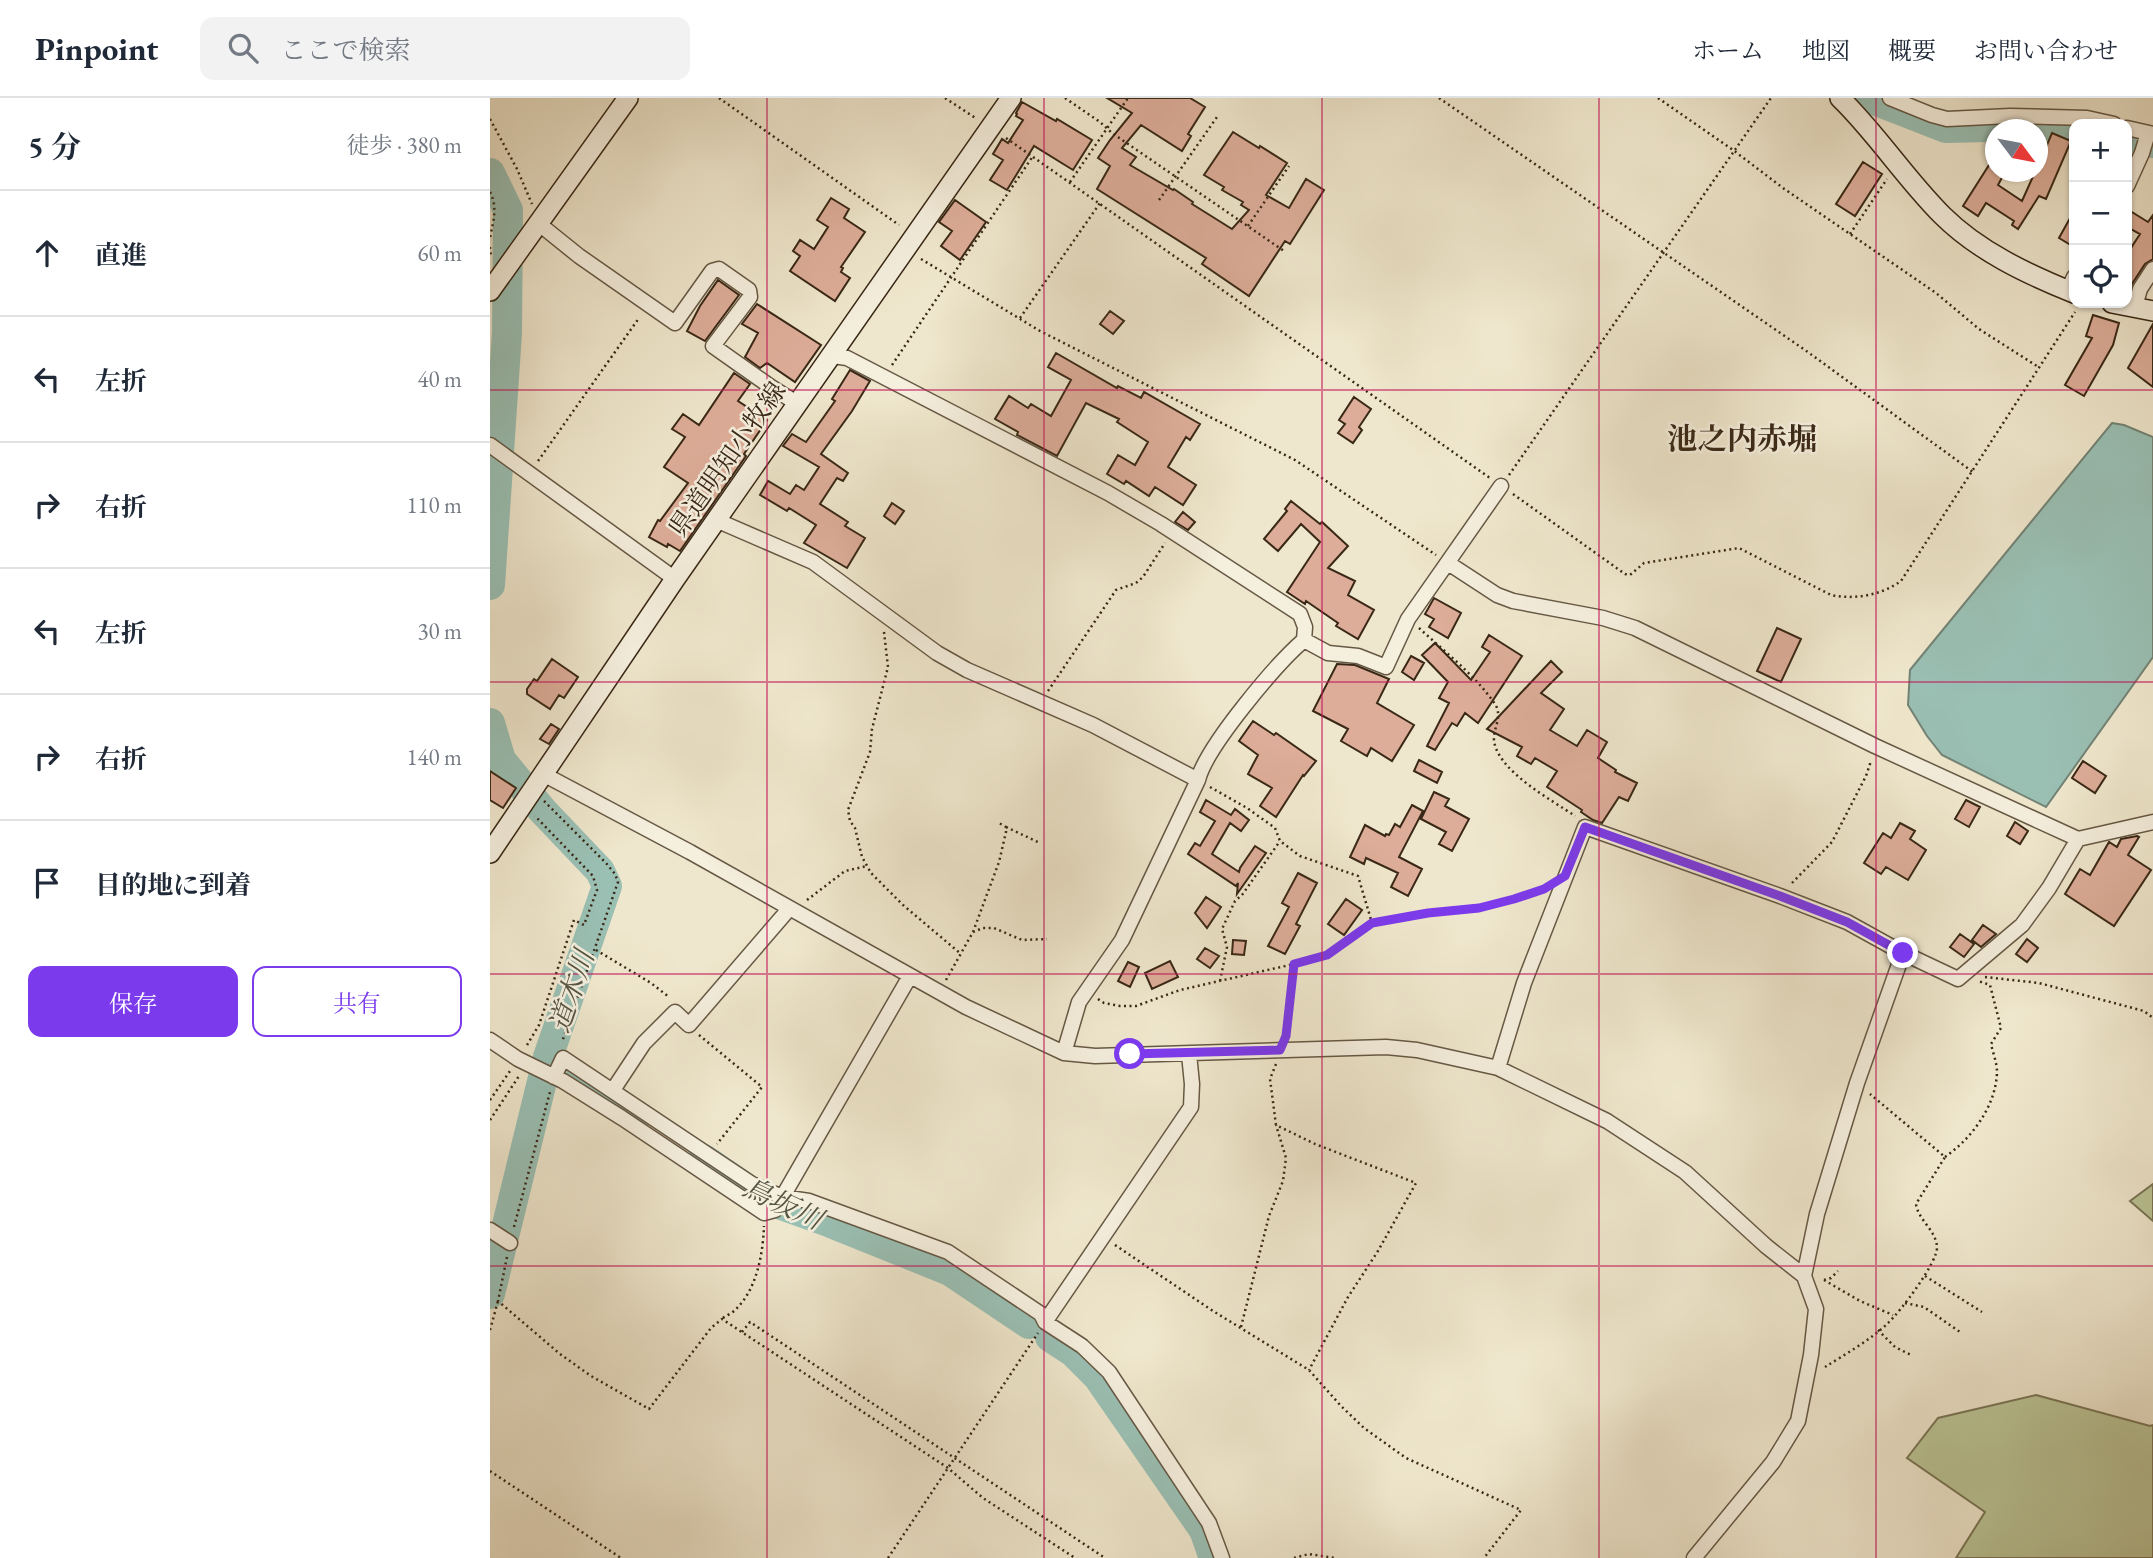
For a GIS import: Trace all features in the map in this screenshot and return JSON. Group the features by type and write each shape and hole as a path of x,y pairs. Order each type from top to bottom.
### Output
{"main road":[{"path":"492,280 526,240 628,98"},
{"name":"県道明知小牧線","path":"493,842 532,791 675,579 1011,98"},
{"path":"1840,98 1861,118 1943,216 2007,261 2042,280 2069,289"}],"street":[{"path":"1890,98 1947,119 2010,116 2092,119"},
{"path":"2129,182 2150,134 2132,129"},
{"path":"538,223 579,256 675,323 712,271 719,269 749,290 750,297 713,346 798,404"},
{"path":"2144,309 2140,289 2153,269"},
{"path":"833,356 847,358 1108,493 1173,531 1300,614 1305,627 1304,639 1286,655 1201,767 1198,780 1122,940 1079,1002 1064,1053"},
{"path":"490,445 675,579"},
{"path":"1304,639 1328,653 1358,656 1386,667 1408,619 1502,486"},
{"path":"716,520 813,562 937,653 967,670 1093,725 1198,780"},
{"path":"1448,563 1497,595 1513,601 1603,618 1635,628 1875,746 2078,839 2153,822"},
{"path":"532,791 690,852 910,976 1007,1027 1064,1053 1094,1056 1386,1047 1417,1050 1498,1068 1607,1121 1685,1172 1806,1280"},
{"path":"1498,1068 1524,984 1585,827 1847,922 1958,979 2022,925 2049,888 2078,839"},
{"path":"613,1090 644,1043 674,1012 689,1026 791,910"},
{"path":"1694,1558 1773,1462 1798,1421 1811,1355 1815,1309 1806,1280 1816,1214 1857,1083 1903,953"},
{"path":"775,1205 910,976"},
{"path":"490,1040 527,1064 556,1070 613,1090 752,1184 775,1205"},
{"path":"1045,1322 1191,1107 1189,1054"},
{"path":"556,1070 622,1118 775,1205 809,1201 948,1252 1041,1314 1045,1322 1082,1346 1109,1372 1209,1522 1222,1558"},
{"path":"493,1232 510,1243"}],"path":[{"path":"719,98 910,243 951,278 1052,337 1295,460 1448,563"},
{"path":"945,98 1033,156 1630,575 1644,563 1739,548 1831,595 1847,598 1887,591 1902,581 2040,368 2069,302"},
{"path":"1065,98 1284,251"},
{"path":"1070,182 1128,98"},
{"path":"1439,98 1805,350 1973,472"},
{"path":"1658,98 1936,293 1979,329 2040,368"},
{"path":"1502,486 1771,98"},
{"path":"1158,200 1217,117"},
{"path":"490,119 517,169 538,223"},
{"path":"883,377 1033,156"},
{"path":"1248,226 1289,166"},
{"path":"1850,234 1890,175 1900,167"},
{"path":"490,192 494,200 495,214 490,238"},
{"path":"1020,319 1100,203"},
{"path":"490,248 492,280"},
{"path":"530,473 641,317"},
{"path":"1041,702 1116,590 1136,583 1143,577 1173,531"},
{"path":"880,611 888,667 870,752 848,810 850,821 855,828 862,858 871,873 903,905 961,954"},
{"path":"1408,619 1472,676 1497,707 1499,717 1494,738 1496,749 1517,776 1581,820 1585,827"},
{"path":"1780,896 1832,842 1866,776 1875,746"},
{"path":"1198,780 1247,808 1275,828 1280,841 1300,856 1358,876 1372,923"},
{"path":"490,1330 559,1053 618,883 606,863 532,791"},
{"path":"490,1120 527,1064 574,920 584,925 597,890 593,876 532,791"},
{"path":"999,823 1040,843"},
{"path":"940,992 973,932 999,862 1006,827"},
{"path":"1220,981 1227,947 1222,929 1227,915 1280,841"},
{"path":"791,910 845,871 867,866"},
{"path":"1086,992 1104,1003 1136,1006 1180,990 1327,955 1372,923 1428,913 1479,908 1544,889 1565,876"},
{"path":"973,932 994,928 1022,940 1046,939"},
{"path":"596,950 670,998 676,1005 674,1012"},
{"path":"1241,1328 1269,1216 1283,1181 1286,1158 1276,1125 1270,1079 1286,1036 1294,964"},
{"path":"1962,975 2039,983 2144,1011 2153,1018"},
{"path":"1807,1378 1887,1324 1936,1257 1937,1244 1930,1229 1917,1213 1916,1204 1945,1157 1978,1125 1989,1106 1997,1070 1991,1044 2001,1028 1990,985 1962,975"},
{"path":"689,1026 762,1087 709,1154"},
{"path":"490,1100 527,1064"},
{"path":"1857,1083 1945,1157"},
{"path":"1276,1125 1315,1144 1416,1183 1378,1251 1348,1297 1309,1370"},
{"path":"498,1301 560,1354 649,1409 711,1328 737,1309 748,1292 758,1269 763,1240 775,1205"},
{"path":"1104,1237 1309,1370 1364,1428 1406,1458 1521,1510 1484,1558"},
{"path":"1806,1280 1824,1280 1831,1278 1838,1271"},
{"path":"1924,1275 1982,1312"},
{"path":"1824,1280 1860,1301 1894,1315"},
{"path":"1903,1303 1924,1307 1960,1332"},
{"path":"722,1319 948,1468 983,1498 1075,1558"},
{"path":"742,1332 750,1322 1105,1558"},
{"path":"888,1558 1045,1322"},
{"path":"1878,1331 1895,1347 1911,1355"},
{"path":"490,1471 621,1558"},
{"path":"1294,1558 1309,1554 1335,1558"}],"green space":[{"path":"2153,1184 2153,1221 2130,1201"},
{"path":"2036,1395 2153,1425 2153,1558 1956,1558 1985,1512 1907,1458 1938,1418"}],"water":[{"path":"2112,423 2153,437 2153,657 2046,807 1942,755 1908,705 1910,670"}],"building":[{"path":"1107,98 1190,98 1205,107 1188,134 1191,136 1182,151 1141,125 1122,148 1136,157 1130,165 1174,189 1193,202 1192,204 1232,229 1249,210 1241,205 1243,202 1222,190 1224,187 1204,175 1233,132 1287,163 1266,195 1289,208 1306,179 1324,190 1290,244 1285,241 1249,296 1202,264 1206,258 1097,189 1110,166 1098,158 1132,113"},
{"path":"1022,102 1092,140 1073,170 1034,146 1007,190 990,180 1003,160 993,154 1002,139 1008,143 1023,120 1016,116"},
{"path":"2052,133 2069,140 2069,146 2046,199 2039,196 2018,229 2012,225 2014,221 1986,203 1978,216 1963,206 1985,171 1985,182 2000,182 1998,185 2022,201 2031,182 2048,182 2048,142"},
{"path":"1863,162 1882,174 1855,216 1836,204"},
{"path":"831,198 849,209 844,218 865,232 841,267 841,272 850,278 835,301 790,271 800,256 793,251 800,240 814,249 828,227 817,220"},
{"path":"955,200 986,222 960,260 941,246 952,231 939,222"},
{"path":"2132,212 2148,222 2153,215 2153,259 2145,264 2132,284 2132,246 2140,234 2132,230"},
{"path":"2069,220 2069,244 2059,238"},
{"path":"718,280 739,295 705,341 687,331"},
{"path":"757,304 821,345 795,382 767,363 760,368 745,357 758,333 742,324"},
{"path":"1110,311 1124,321 1113,334 1100,324"},
{"path":"2093,315 2119,323 2113,345 2084,396 2065,385 2092,338 2086,336"},
{"path":"2153,324 2153,387 2128,368"},
{"path":"1056,353 1117,388 1118,386 1141,398 1144,392 1200,424 1190,440 1186,437 1168,467 1196,485 1183,505 1155,487 1149,496 1126,481 1124,484 1107,474 1118,455 1135,465 1148,442 1117,422 1119,419 1086,403 1057,456 1017,435 1018,432 995,419 1009,396 1028,408 1031,404 1051,416 1071,380 1048,367"},
{"path":"850,370 870,381 821,454 848,473 843,481 837,478 820,504 848,522 845,526 865,538 847,568 804,543 816,525 789,508 787,511 760,495 768,481 790,494 796,485 804,490 819,467 783,446 792,434 806,442 835,401 832,399"},
{"path":"734,373 750,384 738,401 767,420 744,454 746,456 680,551 668,544 667,547 649,537 658,520 660,521 688,483 664,467 685,437 672,429 683,414 699,425"},
{"path":"1354,397 1371,409 1359,427 1362,430 1353,443 1338,433 1345,424 1339,420"},
{"path":"1291,501 1320,524 1322,522 1348,546 1328,568 1355,581 1348,595 1374,610 1358,639 1336,626 1338,623 1306,601 1305,604 1287,592 1320,542 1301,524 1278,551 1264,539 1287,511 1285,509"},
{"path":"892,503 904,511 895,524 884,516"},
{"path":"1183,512 1195,522 1188,530 1175,522"},
{"path":"1434,598 1461,613 1448,638 1429,627 1434,619 1425,614"},
{"path":"1777,628 1801,639 1781,682 1757,671"},
{"path":"1489,635 1522,656 1478,723 1465,713 1457,726 1452,723 1435,750 1427,746 1449,703 1439,698 1448,682 1422,655 1435,643 1471,680 1490,652 1482,647"},
{"path":"1411,656 1424,663 1414,680 1402,672"},
{"path":"552,659 578,677 564,698 559,695 550,709 527,694 527,689 534,679 537,681"},
{"path":"1551,661 1562,672 1541,693 1564,709 1550,730 1577,746 1587,730 1607,742 1598,758 1616,770 1615,772 1637,783 1628,801 1619,797 1602,823 1593,820 1547,787 1557,771 1535,758 1531,764 1517,756 1522,747 1487,729"},
{"path":"1337,664 1355,665 1389,679 1377,703 1414,725 1392,761 1371,748 1367,756 1341,741 1348,729 1313,711"},
{"path":"1253,721 1274,735 1276,733 1316,761 1303,775 1276,817 1260,806 1272,788 1248,774 1258,755 1239,741"},
{"path":"551,724 559,729 549,744 540,739"},
{"path":"1419,760 1442,772 1437,783 1414,771"},
{"path":"2083,761 2106,776 2095,793 2072,778"},
{"path":"490,771 516,788 503,808 490,800"},
{"path":"1434,792 1449,799 1445,806 1469,819 1452,851 1439,844 1446,832 1421,819"},
{"path":"1206,800 1231,815 1235,809 1249,820 1241,831 1230,823 1212,854 1239,872 1255,846 1266,853 1237,894 1238,883 1236,886 1188,854 1195,843 1200,846 1215,821 1200,812"},
{"path":"1966,800 1980,807 1969,827 1955,819"},
{"path":"1412,805 1423,811 1399,857 1422,869 1408,896 1391,887 1398,873 1366,858 1364,864 1350,857 1365,825 1385,836 1389,835 1395,824 1400,827"},
{"path":"2015,822 2028,831 2020,844 2007,836"},
{"path":"1900,823 1915,831 1910,839 1926,850 1908,880 1886,867 1881,874 1864,863 1883,833 1891,838"},
{"path":"2139,837 2128,855 2151,870 2114,926 2065,894 2080,869 2090,875 2109,842 2117,847 2121,839"},
{"path":"1298,873 1317,883 1296,924 1300,926 1285,954 1268,946 1289,907 1282,903"},
{"path":"1206,897 1221,907 1207,928 1195,913"},
{"path":"1346,899 1362,910 1344,935 1328,924"},
{"path":"1983,925 1996,934 1981,947 1972,940"},
{"path":"1960,934 1974,944 1964,957 1950,947"},
{"path":"2027,939 2038,948 2027,962 2016,954"},
{"path":"1233,940 1246,941 1244,955 1232,954"},
{"path":"1205,948 1219,956 1210,968 1197,959"},
{"path":"1170,961 1178,977 1152,989 1145,973"},
{"path":"1128,962 1139,967 1130,987 1118,981"}],"waterway":[{"path":"1869,98 1946,128 2069,125"},
{"path":"2132,137 2153,143"},
{"name":"道木川","path":"490,173 508,210 507,333 490,585"},
{"name":"道木川","path":"490,723 501,760 542,810 600,871 607,886 548,1057 490,1294"},
{"name":"鳥坂川","path":"548,1057 636,1115"},
{"name":"鳥坂川","path":"704,1159 759,1197 950,1271 1029,1324"},
{"name":"鳥坂川","path":"1050,1337 1073,1352 1098,1377 1204,1530 1214,1558"}],"district":[{"name":"池之内赤堀","path":"1742,438"}],"route":[{"path":"1130,1054 1280,1050 1286,1036 1294,964 1327,955 1372,923 1428,913 1479,908 1544,889 1565,876 1585,827 1847,922 1903,953"}]}
